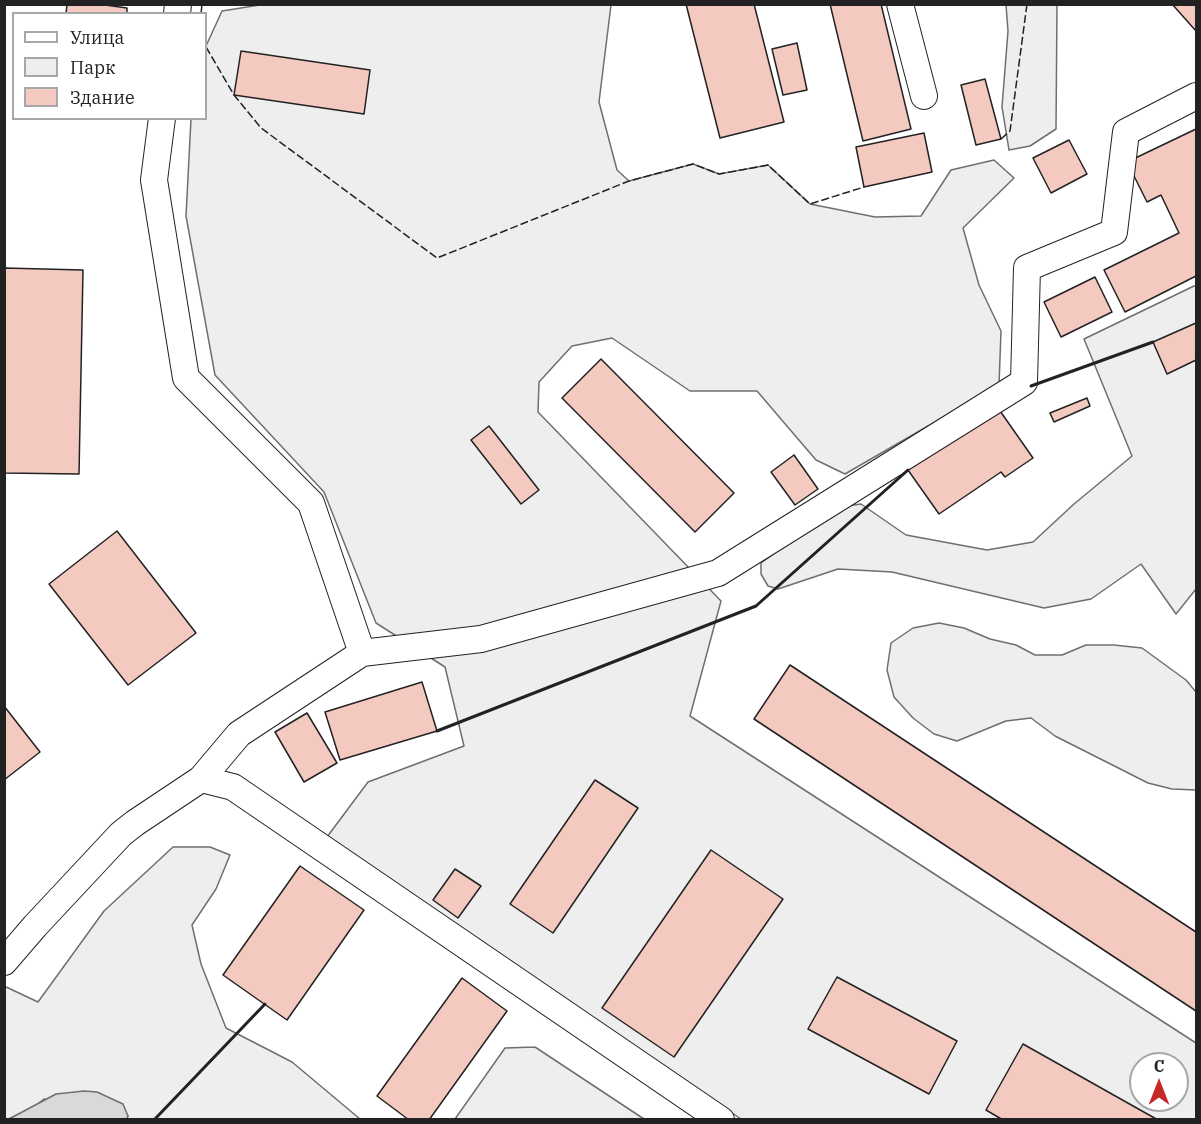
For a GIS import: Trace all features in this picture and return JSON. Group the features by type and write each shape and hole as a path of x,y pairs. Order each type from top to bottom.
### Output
{"lane":[{"path":"900,4 924,96"},
{"path":"4,962 121,834 201,779 239,734 362,653 481,639 718,573 1024,382 1027,268 1114,232 1126,132 1197,96"},
{"path":"162,120 154,180 186,378 311,503 362,653"},
{"path":"201,779 233,787 721,1119"}],"green space":[{"path":"266,4 611,5 599,102 617,170 629,181 693,164 719,174 768,165 810,204 875,217 921,216 951,170 994,160 1014,178 963,228 979,285 1001,331 999,385 845,474 816,460 757,391 690,391 612,338 572,346 539,382 538,412 721,601 690,716 1196,1043 1196,1119 741,1119 327,837 368,782 464,746 445,667 376,623 324,492 215,375 186,216 191,120 207,120 207,44 222,11"},
{"path":"1006,5 1057,5 1056,129 1030,146 1009,150 1002,107 1008,31"},
{"path":"1196,286 1196,589 1176,614 1141,564 1091,599 1044,608 892,572 838,569 778,589 768,586 761,574 761,563 839,507 861,504 906,535 987,550 1033,542 1132,456 1084,339"},
{"path":"939,623 964,628 990,639 1016,645 1035,655 1062,655 1086,645 1142,648 1186,680 1196,692 1196,790 1172,789 1148,783 1055,736 1031,718 1006,721 957,741 934,734 913,718 894,697 887,670 891,643 913,628"},
{"path":"173,847 210,847 230,855 216,889 192,925 201,964 226,1028 292,1062 360,1119 126,1119 128,1116 44,1099 33,1108 5,1119 4,986 38,1002 104,911"},
{"path":"535,1047 644,1119 455,1119 505,1048"}],"shaded area":[{"path":"97,1092 123,1104 128,1116 126,1120 9,1119 56,1094"}],"building":[{"path":"67,4 98,4 127,8 127,12 66,12"},
{"path":"686,4 754,4 784,122 720,138"},
{"path":"830,4 881,4 911,129 863,141"},
{"path":"1172,4 1196,4 1196,31"},
{"path":"797,43 807,90 783,95 772,49"},
{"path":"241,51 370,70 364,114 234,95"},
{"path":"985,79 1001,139 976,145 961,85"},
{"path":"1196,129 1196,276 1125,312 1104,270 1179,233 1161,195 1147,202 1127,162"},
{"path":"924,133 932,172 864,187 856,147"},
{"path":"1069,140 1087,174 1051,193 1033,158"},
{"path":"4,268 83,270 79,474 4,473"},
{"path":"1095,277 1112,312 1061,337 1044,302"},
{"path":"1196,323 1196,360 1167,374 1153,342"},
{"path":"601,359 734,493 695,532 562,398"},
{"path":"1087,398 1090,406 1054,422 1050,413"},
{"path":"998,408 1033,458 1005,477 1001,472 939,514 908,470"},
{"path":"489,426 539,490 521,504 471,440"},
{"path":"794,455 818,489 795,505 771,472"},
{"path":"117,531 196,633 128,685 49,584"},
{"path":"790,665 1196,932 1196,1011 754,719"},
{"path":"422,682 437,731 340,760 325,712"},
{"path":"4,706 40,752 4,780"},
{"path":"307,713 337,763 304,782 275,732"},
{"path":"595,780 638,808 553,933 510,904"},
{"path":"711,850 783,899 674,1057 602,1008"},
{"path":"300,866 364,910 287,1020 223,975"},
{"path":"455,869 481,886 458,918 433,900"},
{"path":"837,977 957,1041 929,1094 808,1029"},
{"path":"462,978 507,1011 429,1120 409,1120 377,1096"},
{"path":"1023,1044 1129,1104 1129,1112 1144,1112 1158,1120 1003,1120 986,1110"}],"fence":[{"path":"201,12 202,4"},
{"path":"1001,139 1010,131 1027,4"},
{"path":"207,49 234,95 261,128 437,258 629,181 693,164 719,174 768,165 810,204 864,187"}],"wall":[{"path":"1031,386 1153,342"},
{"path":"437,731 756,606 908,470"},
{"path":"154,1120 265,1004"}]}
